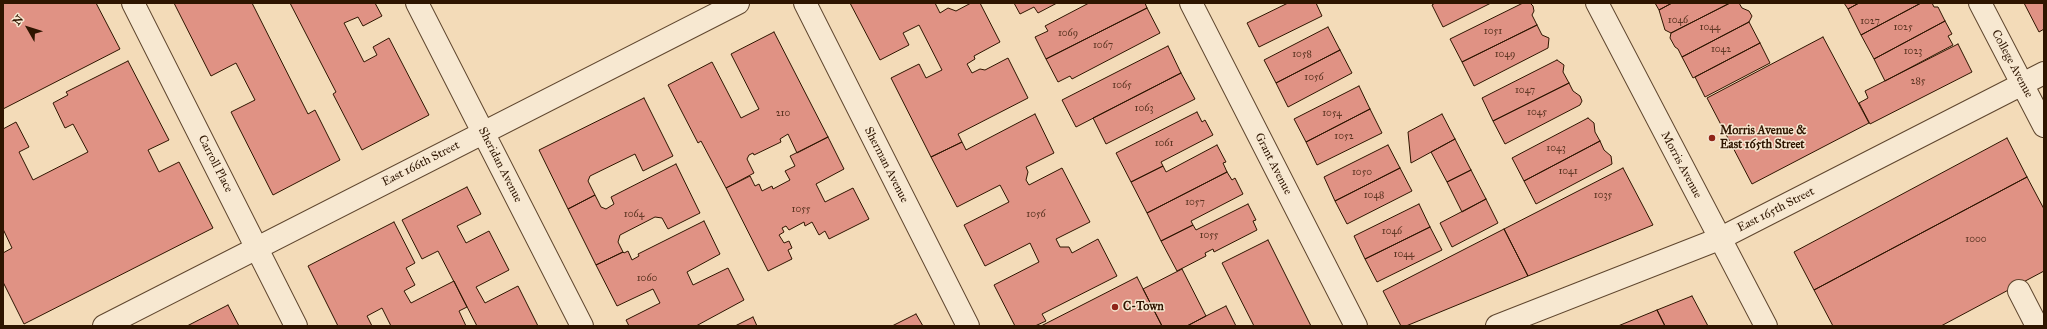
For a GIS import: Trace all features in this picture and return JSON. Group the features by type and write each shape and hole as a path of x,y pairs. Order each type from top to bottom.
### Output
{"street":[{"name":"Carroll Place","path":"133,3 296,326"},
{"name":"Sheridan Avenue","path":"418,3 582,326"},
{"name":"East 166th Street","path":"104,326 738,3"},
{"name":"Sherman Avenue","path":"805,3 968,326"},
{"name":"Grant Avenue","path":"1191,3 1356,326"},
{"name":"Morris Avenue","path":"1597,3 1719,239 1766,326"},
{"name":"College Avenue","path":"1980,3 2044,126"},
{"name":"East 165th Street","path":"1498,326 1719,239 2044,73"},
{"path":"2019,291 2037,326"}],"building":[{"path":"3,3 96,3 120,49 3,109"},
{"path":"174,3 252,3 308,114 315,110 340,160 273,195 231,112 255,100 236,63 211,76"},
{"path":"290,3 375,3 382,16 363,26 358,17 344,23 364,62 377,55 373,47 389,38 429,115 362,150 333,94 336,92"},
{"path":"850,3 935,3 940,13 948,8 956,11 971,3 980,3 1000,42 974,56 975,59 967,64 972,73 980,69 985,70 1008,58 1028,98 958,134 962,142 931,157 891,78 919,64 926,78 942,70 919,25 903,33 909,45 880,60"},
{"path":"1014,3 1057,3 1038,13 1034,7 1020,14"},
{"path":"1089,3 1145,3 1147,8 1046,59 1035,37 1048,31 1045,26"},
{"path":"1288,3 1316,3 1322,16 1259,47 1247,23"},
{"path":"1435,3 1491,3 1443,27 1432,5"},
{"path":"1523,3 1530,3 1533,6 1534,11 1532,15 1537,25 1462,62 1450,39"},
{"path":"1655,3 1672,3 1659,10"},
{"path":"1672,3 1730,3 1671,33 1665,30 1659,10"},
{"path":"1730,3 1739,3 1742,8 1749,11 1752,16 1749,22 1682,57 1670,38 1671,33"},
{"path":"1844,3 1859,3 1848,9"},
{"path":"1859,3 1921,3 1861,35 1848,9"},
{"path":"1921,3 1932,3 1934,7 1938,7 1945,21 1874,59 1861,35"},
{"path":"2024,3 2044,3 2044,29 2039,32"},
{"path":"1147,8 1160,33 1072,79 1070,76 1058,82 1046,59"},
{"path":"1945,21 1952,34 1948,36 1953,45 1885,81 1874,59"},
{"path":"1749,22 1760,43 1693,78 1682,57"},
{"path":"1537,25 1542,35 1549,38 1548,48 1474,86 1462,62"},
{"path":"1328,27 1340,50 1276,83 1264,60"},
{"path":"774,32 828,137 797,153 788,134 780,139 781,142 754,155 753,153 749,155 747,159 754,173 726,188 701,141 698,143 668,85 712,62 741,118 759,109 731,54"},
{"path":"1823,37 1869,123 1752,184 1707,98"},
{"path":"1760,43 1770,63 1705,97 1695,77"},
{"path":"1958,44 1972,72 1870,124 1859,103 1868,98 1865,91"},
{"path":"1168,46 1181,73 1076,127 1062,100"},
{"path":"1340,50 1352,73 1288,107 1276,83"},
{"path":"1557,60 1564,65 1563,72 1569,83 1493,121 1482,98"},
{"path":"128,61 169,140 148,150 159,172 179,162 213,228 24,324 3,282 3,253 12,248 3,229 3,129 16,122 29,147 19,152 33,180 88,152 73,124 65,128 53,103 68,95 66,92"},
{"path":"1181,73 1195,99 1106,144 1093,118"},
{"path":"1569,83 1573,91 1580,96 1582,101 1580,105 1505,144 1493,121"},
{"path":"1359,86 1370,109 1306,142 1294,119"},
{"path":"644,98 673,156 643,171 635,154 590,176 588,181 595,195 568,209 539,150"},
{"path":"1370,109 1382,133 1317,165 1306,142"},
{"path":"1197,112 1202,122 1205,120 1213,135 1161,162 1163,166 1131,182 1116,153"},
{"path":"1035,114 1054,153 1026,167 1028,172 1026,180 1029,185 1062,168 1090,222 1056,239 1060,247 1069,247 1072,253 1098,239 1117,276 1042,314 1046,321 1035,326 1015,326 994,285 1039,262 1030,243 985,266 964,225 1009,202 1000,185 957,207 931,157 962,142 966,150"},
{"path":"1442,114 1455,139 1411,163 1408,132"},
{"path":"1588,118 1594,123 1595,132 1600,141 1524,181 1512,158"},
{"path":"828,137 844,169 816,184 825,202 853,188 869,219 829,239 825,231 819,235 812,222 805,226 804,222 789,230 786,226 782,228 784,232 779,235 784,243 789,241 792,248 788,250 792,259 768,271 726,188 750,176 755,186 759,184 762,191 772,186 773,189 790,180 785,171 795,166 790,156"},
{"path":"2007,138 2027,177 1814,290 1794,252"},
{"path":"1455,139 1471,170 1447,182 1431,152"},
{"path":"1600,141 1604,150 1611,156 1612,164 1536,204 1524,181"},
{"path":"1217,145 1226,162 1223,163 1227,172 1147,213 1131,182 1163,166 1166,172"},
{"path":"1388,145 1400,168 1335,201 1324,177"},
{"path":"676,164 700,213 668,229 662,218 655,217 620,235 618,242 623,252 596,265 568,209 595,195 601,207 606,209 614,204 611,197"},
{"path":"1400,168 1412,191 1347,224 1335,201"},
{"path":"1623,168 1653,225 1528,276 1504,229"},
{"path":"1471,170 1486,199 1462,212 1447,182"},
{"path":"1227,172 1232,180 1235,178 1243,194 1191,221 1193,225 1161,241 1147,213"},
{"path":"2027,177 2044,209 2044,271 1941,326 1833,326 1814,290"},
{"path":"467,187 481,214 457,226 466,243 489,231 509,270 476,287 485,303 518,286 538,326 477,326 438,251 422,259 402,220"},
{"path":"1486,199 1498,223 1452,247 1440,223"},
{"path":"1248,204 1256,220 1253,221 1257,230 1214,252 1213,249 1205,253 1206,256 1177,271 1161,241 1193,225 1196,230"},
{"path":"1419,204 1430,227 1365,259 1354,236"},
{"path":"704,221 720,254 687,272 693,285 728,268 744,300 696,326 629,326 626,320 660,303 653,289 617,306 596,265 628,251 632,260 639,256 638,254"},
{"path":"394,222 415,263 406,268 415,285 404,291 411,303 454,281 467,307 459,311 466,326 391,326 382,308 367,316 372,326 338,326 308,266"},
{"path":"1430,227 1442,250 1377,282 1365,259"},
{"path":"1504,229 1528,276 1406,326 1401,326 1383,291"},
{"path":"1268,240 1311,326 1254,326 1222,263"},
{"path":"1182,269 1206,316 1187,326 1162,326 1143,289"},
{"name":"C-Town","path":"1137,277 1162,326 1041,326"},
{"path":"1692,296 1708,326 1665,326 1657,310"},
{"path":"228,305 239,326 187,326"},
{"path":"1226,306 1236,326 1187,326 1206,316"},
{"path":"1657,310 1665,326 1618,326"},
{"path":"916,314 923,326 892,326"},
{"path":"753,317 757,326 735,326"}],"place":[{"name":"Morris Avenue & East 165th Street","path":"1712,138"},
{"name":"C-Town","path":"1115,307"}]}
